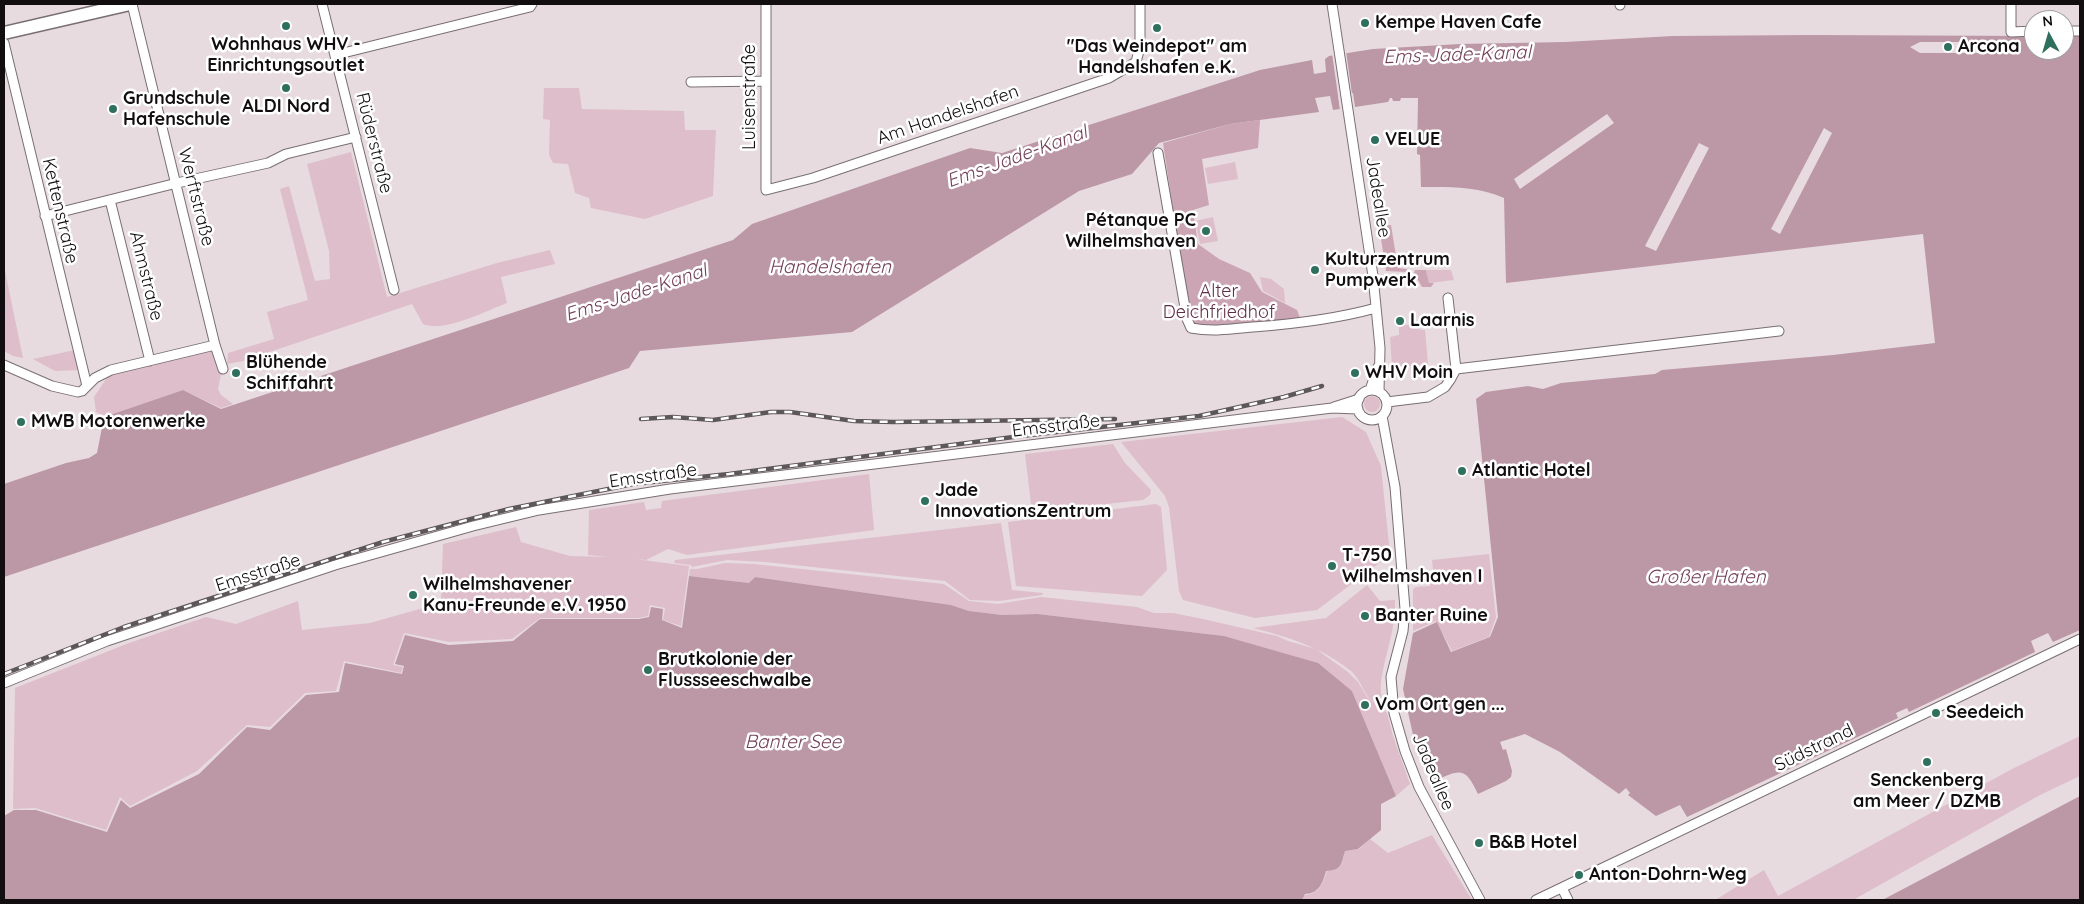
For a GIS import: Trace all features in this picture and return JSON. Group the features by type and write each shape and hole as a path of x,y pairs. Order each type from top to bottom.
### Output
{"street":[{"path":"4,33 131,4"},
{"name":"Werftstraße","path":"131,4 177,183 215,345 223,369"},
{"name":"Rüderstraße","path":"322,4 394,290"},
{"path":"335,55 530,7 532,4"},
{"name":"Luisenstraße","path":"766,4 766,190"},
{"name":"Am Handelshafen","path":"766,190 813,178 1109,78 1136,62 1140,47 1140,4"},
{"name":"Jadeallee","path":"1332,4 1368,236 1380,348 1375,391"},
{"path":"2011,4 2011,32 2024,32"},
{"name":"Kettenstraße","path":"4,43 87,386"},
{"path":"691,82 766,81"},
{"path":"45,216 177,183 268,163 286,154 356,137"},
{"path":"1158,153 1187,319 1191,328 1207,331 1289,324 1329,319 1376,308"},
{"name":"Ahmstraße","path":"110,200 150,361"},
{"path":"1387,402 1382,416 1372,420 1364,417 1358,409 1358,399 1363,393 1375,391 1387,402 1428,397 1438,393 1445,387 1456,369 1448,298"},
{"path":"1456,369 1779,331"},
{"path":"4,365 64,390 78,392 82,391 95,378 111,370 215,345"},
{"name":"Emsstraße","path":"1332,408 1358,399"},
{"name":"Emsstraße","path":"4,683 107,641 335,565 530,512 670,489 1332,408 1358,409"},
{"name":"Jadeallee","path":"1382,416 1395,487 1405,609 1403,631 1391,677 1395,720 1404,751 1429,807 1480,900"},
{"name":"Jadeallee","path":"1372,420 1385,439"},
{"name":"Südstrand","path":"1562,888 2080,639"},
{"path":"1536,900 1562,888 1568,900"}],"shaded area":[{"path":"544,88 579,88 582,109 684,111 685,130 716,130 713,196 645,219 591,208 589,198 575,193 568,164 553,163 549,155 550,120 543,119"},
{"path":"351,152 387,297 497,263 550,250 555,264 501,277 507,303 465,320 442,326 423,324 412,304 243,361 227,364 228,353 274,339 267,312 308,300 280,189 289,186 315,281 330,279 329,251 307,164"},
{"path":"1235,162 1238,179 1208,184 1205,168"},
{"name":"Pétanque PC Wilhelmshaven","path":"1213,217 1218,241 1200,244 1195,221"},
{"path":"4,266 23,358 13,356 4,351"},
{"path":"1426,270 1451,270 1454,280 1429,283"},
{"path":"1260,277 1271,279 1284,289 1285,303 1263,291"},
{"path":"1419,323 1420,330 1425,330 1428,364 1392,368 1390,337 1399,335 1399,326"},
{"path":"212,348 222,369 218,389 221,395 233,404 221,408 183,390 104,417 96,412 94,397 106,379 113,373"},
{"path":"75,350 80,370 55,371 33,359"},
{"path":"1372,396 1378,398 1380,404 1378,410 1372,412 1366,410 1364,404 1366,398"},
{"path":"1342,417 1366,432 1381,466 1390,555 1317,610 1255,618 1183,600 1179,591 1169,507 1165,496 1121,442"},
{"path":"1113,444 1125,463 1151,490 1150,495 1143,500 1032,512 1025,454"},
{"path":"869,474 874,530 687,555 668,549 646,560 635,559 689,566 681,626 663,620 665,608 650,605 648,616 639,618 540,618 512,639 449,642 404,633 393,665 403,667 401,673 344,661 336,691 305,693 270,727 247,725 197,771 130,806 120,797 106,830 35,808 13,809 15,688 129,643 206,617 236,624 298,601 302,630 370,623 441,603 443,544 516,527 521,542 570,556 608,557 588,555 589,510 644,502 646,510 661,508 662,501"},
{"path":"1156,504 1161,507 1167,570 1142,596 1016,586 1008,522"},
{"path":"1001,523 1012,590 1043,593 1042,595 999,601 970,600 945,581 765,562 727,560 692,567 691,565 674,563 675,560"},
{"path":"1489,554 1496,617 1489,637 1452,651 1436,621 1413,631 1413,589 1430,586 1430,581 1434,580 1432,560"},
{"path":"725,563 754,564 944,584 969,601 998,604 1041,597 1137,607 1154,613 1173,613 1277,636 1316,649 1348,672 1358,682 1367,697 1387,713 1410,784 1396,796 1352,691 1317,663 1224,636 1038,614 1002,615 969,611 951,605 755,577 749,583 689,576 690,569"},
{"path":"1367,585 1380,601 1395,600 1394,621 1381,682 1383,709 1368,697 1351,671 1328,655 1292,639 1253,628 1326,618"},
{"path":"2080,736 2080,776 2040,795 1853,900 1715,900 1764,870 1778,896 2012,769"},
{"path":"1432,835 1472,900 1302,900 1305,895 1314,893 1320,887 1327,871 1340,866 1345,851 1359,849 1370,839 1388,853"}],"green space":[{"name":"Alter Deichfriedhof","path":"1260,120 1258,148 1202,159 1209,205 1193,210 1198,244 1219,259 1250,273 1262,292 1297,310 1300,318 1208,329 1193,326 1189,317 1163,143 1230,124"},
{"path":"1391,225 1398,268 1407,269 1407,272 1386,271 1379,226"},
{"path":"1415,270 1426,270 1429,283 1434,283 1431,287 1422,287 1414,273"}],"water":[{"name":"Großer Hafen","path":"1673,36 2024,36 2024,60 2074,60 2074,36 2080,36 2080,630 2053,642 2048,633 2031,641 2035,652 1909,712 1907,708 1896,713 1898,718 1687,817 1680,805 1656,816 1628,795 1630,793 1626,788 1619,794 1560,752 1525,734 1500,742 1503,750 1506,749 1512,771 1511,777 1478,794 1470,780 1462,773 1452,774 1437,780 1430,776 1413,735 1403,689 1413,633 1437,622 1451,652 1490,637 1498,617 1476,399 1486,392 1528,386 1543,389 1561,383 1655,374 1662,370 1833,355 1935,343 1923,234 1506,283 1504,198 1474,189 1421,187 1420,155 1417,154 1418,98 1401,98 1400,101 1393,101 1390,98 1388,102 1355,107 1353,93 1338,95 1340,109 1333,110 1330,96 1315,98 1319,112 1230,124 1159,143 1132,174 1079,191 852,332 640,351 629,368 4,577 4,484 66,463 89,458 97,453 104,417 183,390 221,409 733,240 752,224 970,148 1002,153 1260,70 1312,60 1314,74 1326,72 1325,59 1329,56 1373,49 1460,44 1565,42","holes":["1920,42 1977,42 1986,47 1978,53 1920,53 1910,47","1607,114 1614,123 1520,189 1514,179","1824,128 1832,133 1780,234 1771,229","1699,143 1709,148 1656,251 1645,246"]},
{"name":"Banter See","path":"689,576 749,583 755,577 951,605 969,611 1002,615 1038,614 1224,636 1318,663 1352,691 1396,796 1381,804 1381,830 1358,849 1345,851 1340,866 1326,871 1320,887 1314,892 1305,894 1302,900 4,900 4,816 14,810 36,810 107,832 121,800 130,808 199,774 247,727 270,730 306,695 339,692 345,663 402,674 404,666 395,664 405,635 449,645 513,641 540,619 639,619 649,617 651,607 663,609 662,620 682,628"},
{"path":"2080,796 2080,900 1882,900 1888,897"}],"pier":[{"path":"1346,51 1354,108 1351,96 1340,97 1342,109 1340,110 1332,53"}],"railway":[{"path":"4,674 124,627 383,542 509,509 633,484 729,474 1021,436 1199,416 1284,397 1322,386"},
{"path":"641,419 673,417 713,420 771,412 790,412 854,421 893,422 1115,419"}],"place":[{"name":"Kempe Haven Cafe","path":"1365,23"},
{"name":"Wohnhaus WHV - Einrichtungsoutlet","path":"286,26"},
{"name":"\"Das Weindepot\" am Handelshafen e.K.","path":"1157,28"},
{"name":"Arcona","path":"1948,47"},
{"name":"ALDI Nord","path":"286,88"},
{"name":"Grundschule Hafenschule","path":"113,109"},
{"name":"VELUE","path":"1375,140"},
{"name":"Pétanque PC Wilhelmshaven","path":"1206,231"},
{"name":"Kulturzentrum Pumpwerk","path":"1315,270"},
{"name":"Laarnis","path":"1400,321"},
{"name":"Blühende Schiffahrt","path":"236,373"},
{"name":"WHV Moin","path":"1355,373"},
{"name":"MWB Motorenwerke","path":"21,422"},
{"name":"Atlantic Hotel","path":"1462,471"},
{"name":"Jade InnovationsZentrum","path":"925,501"},
{"name":"T-750 Wilhelmshaven I","path":"1332,566"},
{"name":"Wilhelmshavener Kanu-Freunde e.V. 1950","path":"413,595"},
{"name":"Banter Ruine","path":"1365,616"},
{"name":"Brutkolonie der Flussseeschwalbe","path":"648,670"},
{"name":"Vom Ort gen ...","path":"1365,705"},
{"name":"Seedeich","path":"1936,713"},
{"name":"Senckenberg am Meer / DZMB","path":"1927,762"},
{"name":"B&B Hotel","path":"1479,843"},
{"name":"Anton-Dohrn-Weg","path":"1579,875"}],"water label":[{"name":"Ems-Jade-Kanal","path":"1457,55"},
{"name":"Ems-Jade-Kanal","path":"1017,157"},
{"name":"Handelshafen","path":"830,267"},
{"name":"Ems-Jade-Kanal","path":"636,293"}]}
